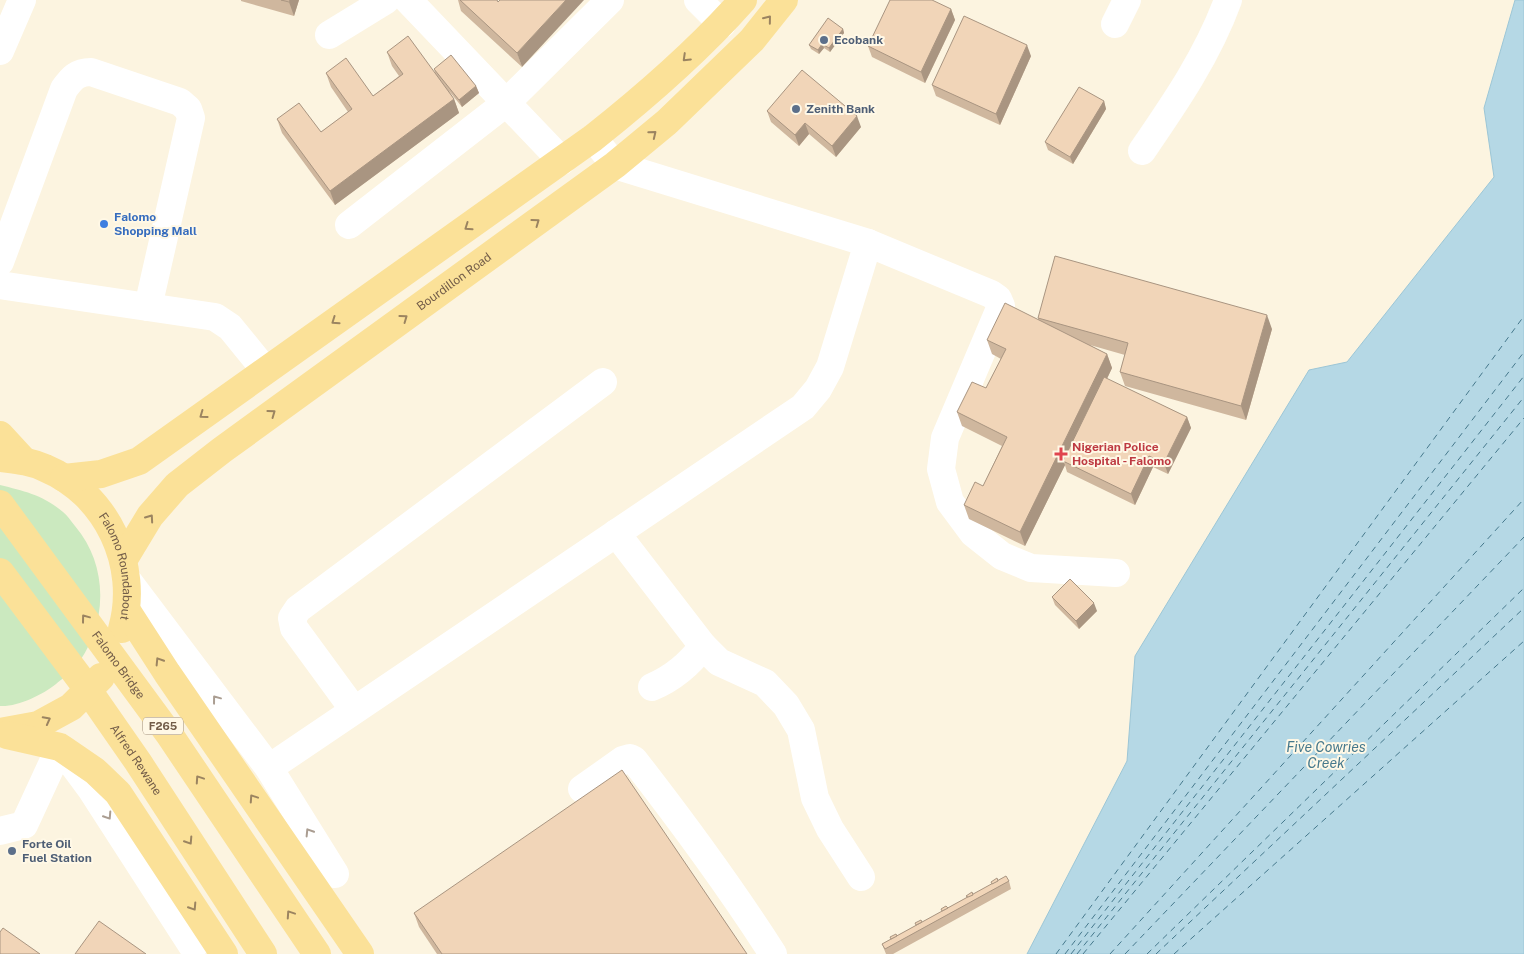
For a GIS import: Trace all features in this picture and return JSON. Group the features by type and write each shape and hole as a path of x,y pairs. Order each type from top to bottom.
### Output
{"main road":[{"path":"64,478 102,474 138,461 594,138 647,95 722,24 743,0"},
{"name":"Bourdillon Road","path":"126,570 150,516 177,485 222,450 615,165 667,122 752,40 784,0"},
{"path":"0,436 11,459"},
{"name":"Falomo Roundabout","path":"0,732 38,725 71,707 98,680 118,648 127,611 126,570 111,528 91,500 64,478 44,467 11,459"},
{"name":"Falomo Bridge","path":"0,504 169,734 317,954"},
{"name":"Alfred Rewane","path":"0,572 104,713 263,954"},
{"path":"127,611 167,673 360,954"},
{"path":"0,732 60,747 95,771 118,793 224,954"}],"street":[{"path":"0,51 22,0"},
{"path":"329,35 386,0"},
{"path":"408,0 562,161"},
{"path":"349,225 506,102 610,0"},
{"path":"698,0 722,24"},
{"path":"1115,24 1127,0"},
{"path":"1142,151 1203,56 1228,0"},
{"path":"0,262 64,89 71,78 81,72 91,72 180,102 188,108 191,118 148,307"},
{"path":"594,138 615,165 868,243 991,294 998,299 1001,306 945,438 941,470 950,502 973,533 1002,556 1030,568 1116,573"},
{"path":"269,768 803,407 818,389 830,367 868,243"},
{"path":"0,285 215,317 230,327 265,370"},
{"path":"354,710 294,628 292,618 298,609 602,382"},
{"path":"616,533 703,646 719,662 765,683 786,705 801,730 815,798 830,828 861,877"},
{"path":"126,570 269,768 335,874"},
{"path":"652,687 682,670 703,646"},
{"path":"0,831 24,825 60,747 91,789 193,947"},
{"path":"582,789 623,760 630,758 634,760 731,890 773,954"}],"green space":[{"path":"0,485 48,501 68,516 86,542 94,560 99,579 100,598 93,636 85,653 71,672 37,696 7,706 0,706"}],"water":[{"name":"Five Cowries Creek","path":"1515,0 1524,0 1524,954 1027,954 1127,761 1135,656 1309,370 1347,362 1494,177 1484,108"}],"building":[{"path":"460,0 497,0 498,2 500,0 566,0 517,53"},
{"path":"890,0 932,0 951,9 921,72 868,46"},
{"path":"964,16 1027,45 996,114 932,85"},
{"path":"828,18 843,29 829,48 822,44 818,50 809,45"},
{"path":"408,36 454,99 330,191 277,119 299,103 321,132 352,109 326,73 346,58 373,96 403,74 387,52"},
{"path":"451,55 476,86 459,100 434,69"},
{"path":"802,70 857,116 832,146 805,123 795,135 767,111"},
{"path":"1079,87 1104,101 1070,157 1045,142"},
{"path":"1055,256 1267,315 1241,406 1120,372 1128,343 1038,318"},
{"path":"1005,303 1107,354 1020,532 964,505 975,482 983,486 1007,437 957,412 972,382 986,388 1006,349 987,340"},
{"path":"1104,377 1187,417 1164,463 1149,456 1131,494 1063,461"},
{"path":"1070,579 1094,603 1076,621 1052,597"},
{"path":"622,770 747,954 442,954 414,913"},
{"path":"1006,876 1009,881 885,949 882,944"},
{"path":"997,878 998,881 992,884 991,882"},
{"path":"99,921 146,954 75,954"},
{"path":"3,928 40,954 0,954 0,932"}],"ferry route":[{"path":"1056,954 1524,316"},
{"path":"1065,954 1524,352"},
{"path":"1071,954 1524,376"},
{"path":"1077,954 1524,397"},
{"path":"1083,954 1524,418"},
{"path":"1110,954 1524,499"},
{"path":"1125,954 1524,537"},
{"path":"1147,954 1524,588"},
{"path":"1156,954 1524,608"},
{"path":"1174,954 1524,641"}],"place":[{"name":"Ecobank","path":"824,40"},
{"name":"Zenith Bank","path":"796,109"},
{"name":"Falomo Shopping Mall","path":"104,224"},
{"name":"Nigerian Police Hospital - Falomo","path":"1061,454"},
{"name":"Forte Oil Fuel Station","path":"12,851"}]}
